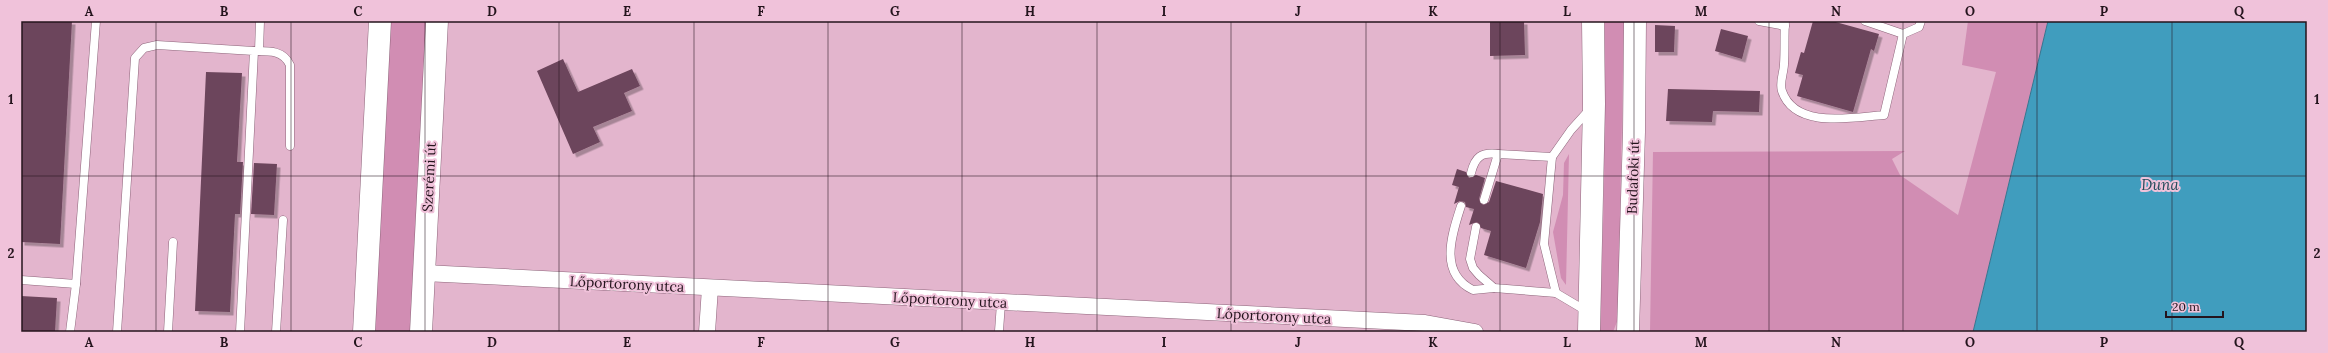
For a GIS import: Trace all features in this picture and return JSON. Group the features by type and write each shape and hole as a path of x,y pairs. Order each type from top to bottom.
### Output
{"main road":[{"path":"364,332 380,21"},
{"name":"Szerémi út","path":"421,332 437,21"},
{"path":"1590,323 1594,104 1593,21"},
{"name":"Budafoki út","path":"1628,332 1634,132 1635,21"}],"street":[{"name":"Lőportorony utca","path":"424,273 1425,323 1448,329 1475,332"},
{"path":"707,332 710,288"}],"lane":[{"path":"70,332 76,284 96,21"},
{"path":"240,332 256,51 260,21"},
{"path":"1759,21 1785,24 1782,90 1797,109 1809,116 1822,119 1884,115 1902,34"},
{"path":"1864,21 1902,34 1919,27 1921,21"},
{"path":"117,332 137,54 144,48 157,45 279,53 287,59 290,65 290,146"},
{"path":"1590,323 1556,293 1544,244 1552,157 1571,130 1594,104"},
{"path":"1470,173 1476,159 1481,154 1552,157"},
{"path":"1484,200 1498,154"},
{"path":"1461,206 1450,243 1452,266 1460,281 1473,290 1494,288 1556,293"},
{"path":"276,332 283,220"},
{"path":"1476,227 1470,258 1473,268 1494,288"},
{"path":"168,332 173,242"},
{"path":"21,280 76,284"},
{"path":"999,331 1001,303"}],"shaded area":[{"path":"390,21 426,21 410,332 375,332"},
{"path":"1605,21 1624,21 1618,319 1613,332 1600,332 1604,189"},
{"path":"1968,21 2048,21 1973,332 1650,332 1653,152 1905,151 1892,159 1900,175 1958,215 1996,72 1962,65"},
{"path":"1569,154 1566,285 1561,278 1553,232 1563,195 1564,163"}],"water":[{"name":"Duna","path":"2048,21 2307,21 2307,332 1973,332"}],"building":[{"path":"21,21 72,21 60,244 21,242"},
{"path":"1490,21 1524,21 1525,55 1490,56"},
{"path":"1813,21 1832,21 1879,34 1874,51 1871,49 1853,112 1797,96 1803,75 1795,73 1801,52 1804,53"},
{"path":"1655,25 1675,26 1674,52 1655,52"},
{"path":"1721,29 1748,36 1742,59 1715,51"},
{"path":"563,59 578,92 632,69 640,86 624,93 632,111 593,127 600,142 573,154 537,71"},
{"path":"206,72 242,73 237,162 243,162 240,214 235,214 230,312 195,311"},
{"path":"1668,89 1760,91 1759,112 1713,111 1712,122 1666,121"},
{"path":"254,163 277,164 274,215 251,214"},
{"path":"1457,169 1466,172 1469,178 1476,175 1485,178 1479,199 1483,205 1489,202 1496,181 1543,194 1540,222 1526,268 1484,255 1491,231 1481,228 1477,222 1469,225 1474,209 1466,207 1465,202 1460,201 1454,204 1459,187 1452,185"},
{"path":"21,296 57,298 55,332 21,332"}]}
